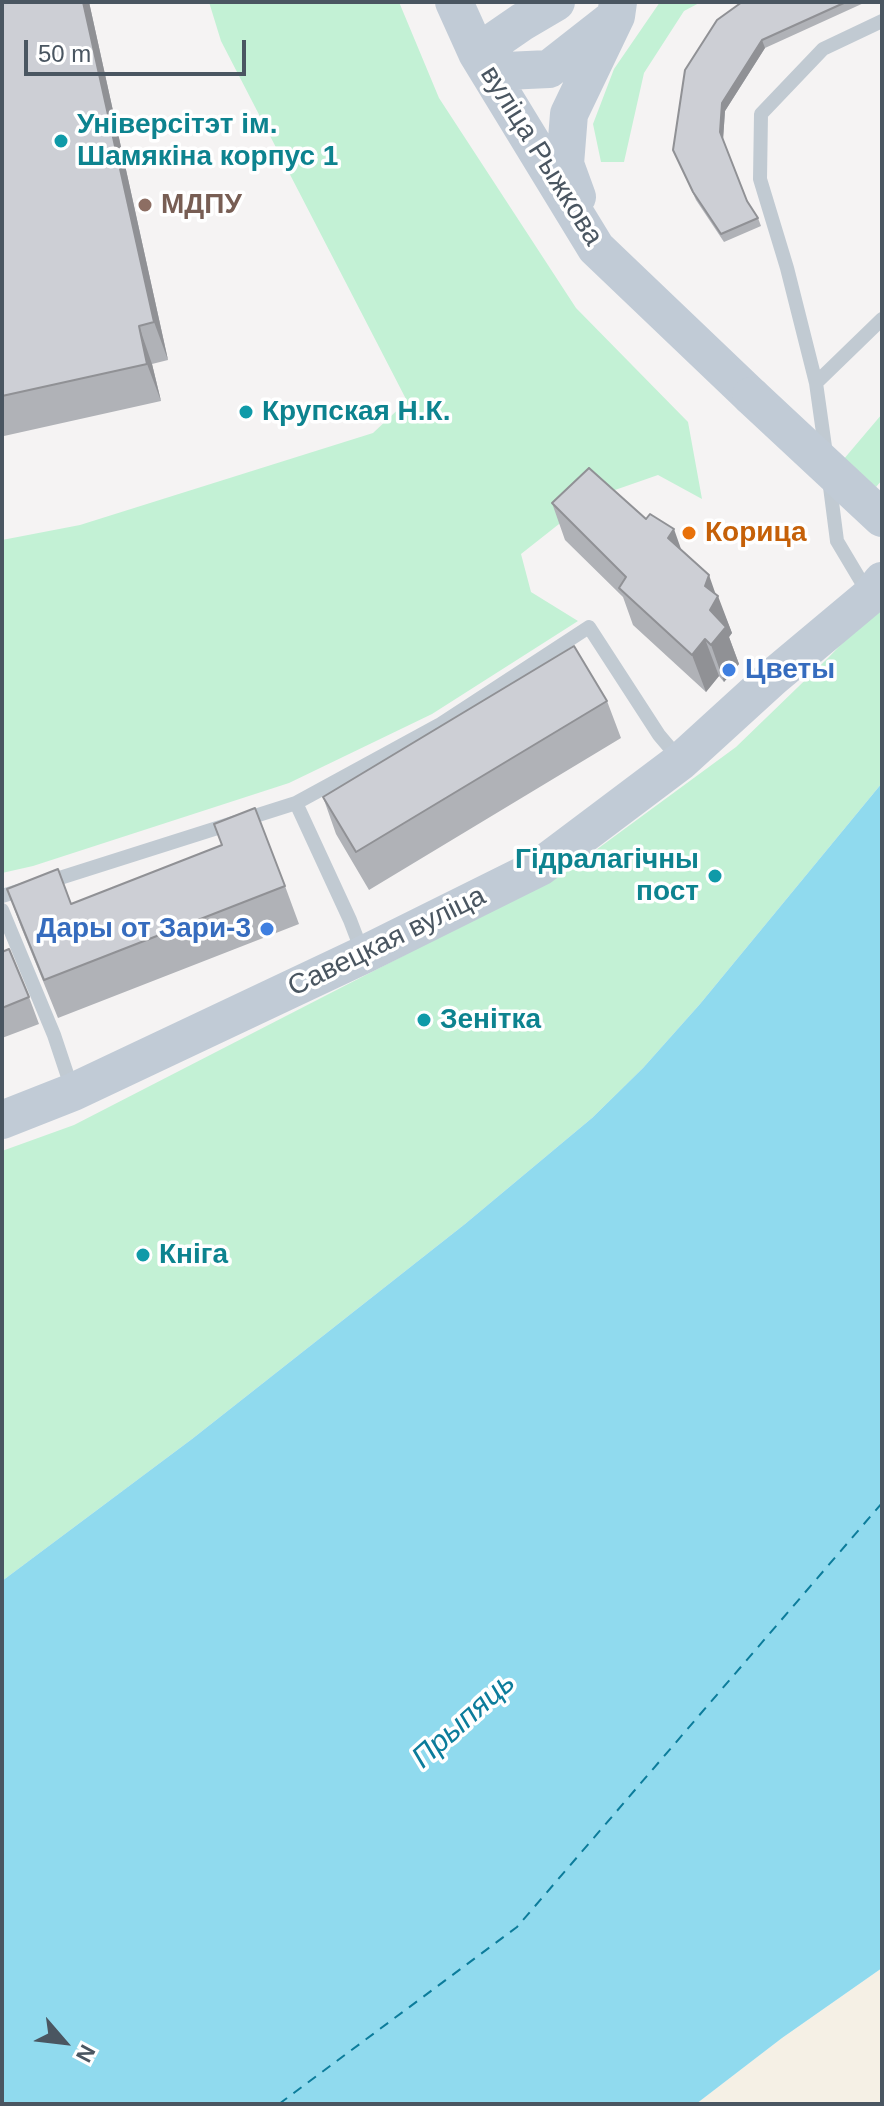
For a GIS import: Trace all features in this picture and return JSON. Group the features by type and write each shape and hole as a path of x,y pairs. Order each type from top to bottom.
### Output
{"main road":[{"name":"вуліца Рыжкова","path":"454,2 477,53 596,248 882,518"},
{"path":"556,2 477,53 506,71 549,69 617,9"},
{"path":"596,248 565,164 569,114 617,9"},
{"name":"Савецкая вуліца","path":"2,1120 73,1092 363,955 540,867 681,761 876,588"}],"lane":[{"path":"876,588 837,541 816,383 787,268 760,179 761,114 823,49 882,21"},
{"path":"816,383 882,319"},
{"path":"2,896 296,803 439,725 589,627 659,735 681,761"},
{"path":"296,803 363,955"},
{"path":"2,910 7,932 54,1035 73,1092"}],"green space":[{"path":"209,2 399,2 439,98 576,308 688,422 702,499 658,475 592,498 521,554 531,592 578,621 432,714 289,783 33,866 2,873 2,540 80,525 373,433 407,401 221,41"},
{"path":"660,2 701,2 684,11 644,73 624,162 601,162 593,124 614,69"},
{"path":"882,414 882,480 876,487 843,460"},
{"path":"882,602 882,783 700,1004 643,1068 592,1118 465,1224 192,1439 2,1581 2,1151 74,1125 566,872 736,747"}],"sand":[{"path":"882,1968 882,2104 696,2104 782,2038"}],"water":[{"name":"Прыпяць","path":"882,783 882,1968 782,2038 696,2104 2,2104 2,1581 192,1439 465,1224 592,1118 643,1068 700,1004"}],"building":[{"name":"Універсітэт ім. Шамякіна корпус 1","path":"2,2 83,2 154,322 139,326 147,364 2,396"},
{"path":"742,2 846,2 762,40 722,103 720,132 747,201 758,218 721,234 693,192 673,150 685,70 717,20"},
{"path":"589,468 646,519 650,514 674,529 668,538 709,575 705,586 718,596 710,610 726,627 711,645 705,639 692,655 619,588 626,577 552,503"},
{"path":"574,646 607,701 356,852 323,797"},
{"path":"255,808 285,886 44,980 7,889 58,869 71,904 222,845 214,824"},
{"path":"9,949 29,997 2,1008 2,952"}],"ferry route":[{"path":"279,2104 517,1927 882,1503"}],"place":[{"name":"Універсітэт ім. Шамякіна корпус 1","path":"61,141"},
{"name":"МДПУ","path":"145,205"},
{"name":"Крупская Н.К.","path":"246,412"},
{"name":"Корица","path":"689,533"},
{"name":"Цветы","path":"729,670"},
{"name":"Гідралагічны пост","path":"715,876"},
{"name":"Дары от Зари-3","path":"267,929"},
{"name":"Зенітка","path":"424,1020"},
{"name":"Кніга","path":"143,1255"}]}
